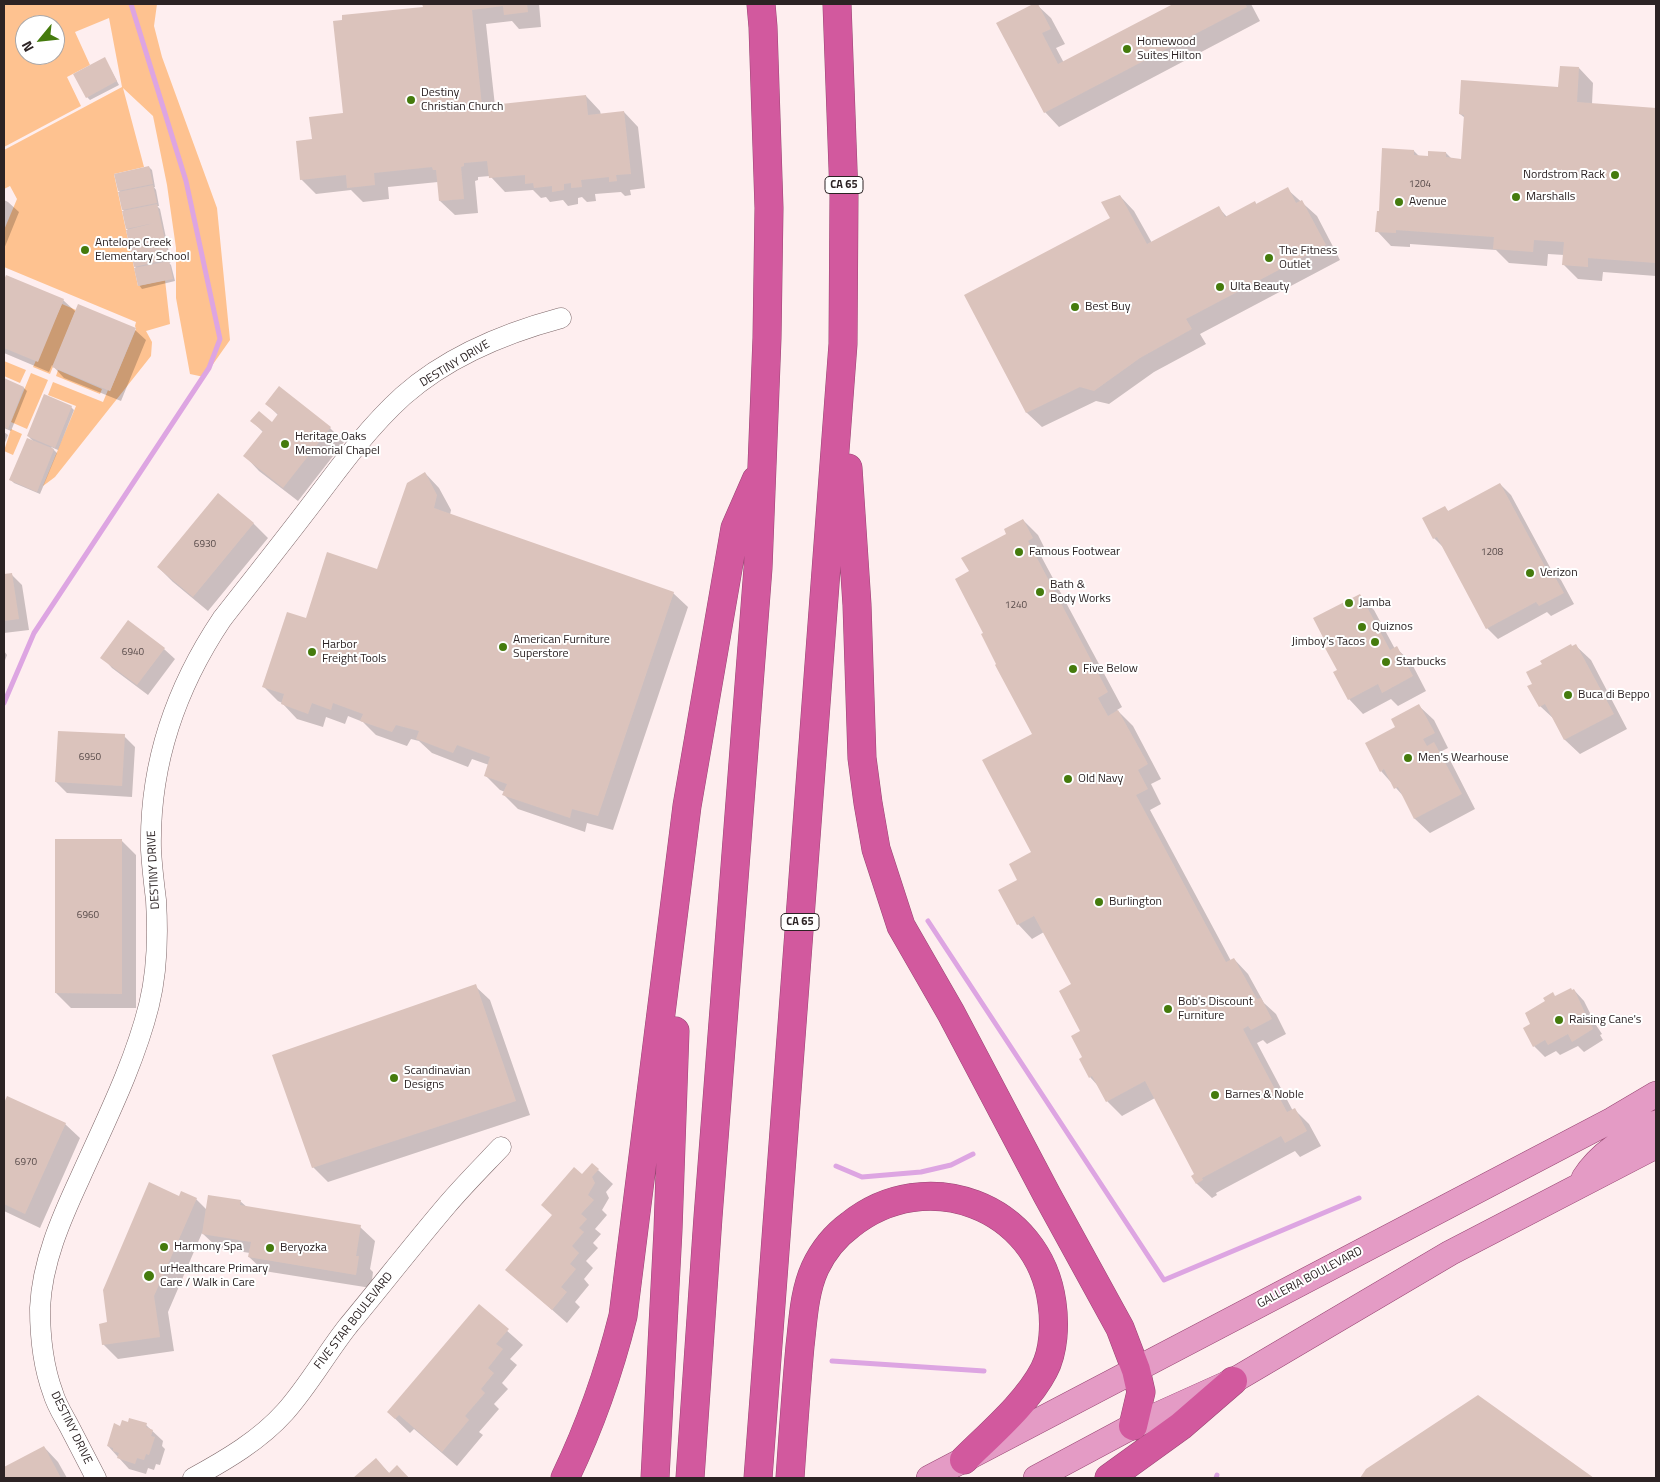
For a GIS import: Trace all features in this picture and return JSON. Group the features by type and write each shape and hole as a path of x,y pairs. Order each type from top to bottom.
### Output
{"highway":[{"path":"690,1478 707,1227 758,568 767,338 769,208 764,37 761,4"},
{"name":"CA 65","path":"758,1478 841,366 844,196 837,4"},
{"path":"841,366 857,605 862,758 876,849 901,926 951,1013 1120,1328 1142,1392 1133,1426"},
{"path":"565,1478 584,1439 623,1316 687,806 735,528 762,464"},
{"path":"655,1478 668,1230 676,1018 672,925"},
{"path":"790,1478 803,1321 814,1269 832,1242 858,1219 875,1208 886,1204 905,1198 926,1195 962,1199 998,1216 1016,1230 1030,1247 1043,1268 1051,1291 1054,1318 1051,1346 1045,1368 1032,1391 964,1460"},
{"path":"1109,1478 1181,1426 1233,1381"}],"main road":[{"name":"GALLERIA BOULEVARD","path":"929,1478 1612,1120 1656,1094"},
{"path":"1579,1186 1592,1165 1606,1152 1621,1141 1656,1123"},
{"path":"1036,1478 1133,1426 1233,1381 1450,1253 1656,1146"}],"street":[{"name":"DESTINY DRIVE","path":"96,1478 53,1395 47,1375 41,1333 41,1289 51,1248 129,1064 149,1002 157,936 151,851 154,789 165,737 180,692 206,643 222,619 368,431 404,395 436,372 463,356 505,336 562,318"},
{"name":"FIVE STAR BOULEVARD","path":"193,1478 222,1463 266,1431 284,1413 357,1316 448,1204 501,1147"}],"shaded area":[{"path":"4,4 157,4 154,26 162,57 217,208 230,340 204,377 190,374 176,298 176,248 167,185 153,116 123,88 144,167 114,174 138,286 165,280 170,324 146,331 152,342 151,356 55,477 43,486 76,406 48,395 53,382 103,402 108,390 110,391 136,329 136,322 4,267 4,230 17,199 10,186 4,189 4,150 122,87 109,18 75,32 90,65 67,77 81,106 4,147"},
{"path":"62,304 76,310 50,374 33,367"},
{"path":"4,361 26,370 20,383 4,376"},
{"path":"58,370 102,389 100,394 56,376"},
{"path":"31,373 48,380 27,429 11,422"},
{"path":"11,429 22,434 13,455 4,451"}],"building":[{"name":"Destiny Christian Church","path":"422,4 527,4 528,12 504,15 503,6 472,10 482,106 586,95 588,115 624,111 631,174 616,175 617,181 609,182 609,177 581,180 582,187 571,188 571,183 564,184 564,190 552,192 552,186 534,188 533,183 525,184 525,175 489,178 487,161 464,163 464,166 461,167 464,199 439,201 436,170 433,170 432,167 374,173 375,185 347,188 346,175 300,180 296,141 312,139 309,117 343,113 333,21 342,20 342,15 423,7"},
{"name":"Homewood Suites Hilton","path":"1033,4 1038,4 1051,29 1042,33 1058,64 1173,4 1245,4 1247,7 1044,113 996,23"},
{"path":"105,57 117,81 86,98 73,74"},
{"path":"1560,66 1579,67 1577,102 1656,108 1656,263 1588,258 1588,267 1562,265 1564,242 1534,240 1533,252 1493,249 1494,237 1396,230 1396,233 1375,232 1377,211 1379,211 1382,148 1414,150 1414,155 1428,156 1428,151 1446,152 1446,157 1461,159 1464,115 1459,114 1461,80 1558,87"},
{"path":"149,166 153,184 118,191 114,174"},
{"path":"153,185 157,203 122,210 118,192"},
{"name":"Best Buy","path":"1288,187 1296,203 1302,200 1326,245 1186,319 1192,329 1140,358 1094,391 1080,387 1026,413 964,295 1110,218 1101,202 1120,195 1147,244 1219,206 1225,217 1255,201 1256,204"},
{"path":"157,204 165,240 130,248 126,230 154,223 126,229 122,211"},
{"path":"165,242 169,259 134,267 130,249"},
{"path":"169,261 173,279 138,286 134,268"},
{"path":"6,275 64,299 38,362 4,348 4,280"},
{"path":"78,304 136,328 110,391 52,367"},
{"path":"4,378 24,387 8,429 4,427"},
{"name":"Heritage Oaks Memorial Chapel","path":"279,386 331,427 283,488 243,456 263,431 250,421 259,411 272,422 278,414 265,404"},
{"path":"44,394 72,406 55,448 27,436"},
{"path":"27,438 54,449 37,492 9,480"},
{"name":"American Furniture Superstore","path":"425,472 437,495 434,508 674,592 598,816 572,809 570,818 502,795 507,784 484,776 490,757 457,745 453,753 416,739 419,731 396,725 392,732 360,721 363,714 333,703 331,710 312,703 308,714 281,704 284,694 262,687 287,612 306,618 327,552 377,569 407,483"},
{"path":"1500,483 1547,570 1550,568 1564,593 1539,606 1536,602 1486,629 1437,537 1433,539 1422,518 1445,506 1448,511"},
{"path":"218,493 254,523 193,597 157,567"},
{"path":"1023,519 1033,538 1028,541 1108,692 1098,698 1108,716 1118,710 1148,764 1138,770 1148,789 1136,795 1226,962 1234,958 1257,999 1261,998 1272,1019 1251,1030 1248,1026 1243,1029 1287,1112 1295,1108 1307,1131 1285,1143 1281,1136 1202,1178 1203,1180 1196,1184 1191,1176 1194,1174 1145,1081 1106,1102 1092,1076 1089,1078 1079,1059 1082,1057 1071,1036 1080,1031 1059,991 1071,984 1034,916 1017,925 998,890 1017,880 1009,864 1031,852 982,760 1032,734 995,665 981,634 983,633 955,579 969,571 961,558 1006,534 1004,529"},
{"path":"12,573 19,619 4,621 4,574"},
{"path":"1360,594 1390,650 1397,646 1413,676 1382,693 1378,684 1348,700 1333,672 1337,670 1325,648 1328,647 1313,618"},
{"path":"128,620 165,648 137,685 100,658"},
{"name":"Buca di Beppo","path":"1571,644 1572,646 1576,644 1614,714 1564,740 1545,704 1539,707 1527,686 1532,684 1526,672 1542,664 1540,661"},
{"name":"Men's Wearhouse","path":"1419,704 1435,733 1423,739 1427,746 1434,742 1462,794 1414,819 1398,787 1394,789 1384,769 1380,772 1365,743 1395,727 1391,719"},
{"path":"58,731 125,734 122,786 55,782"},
{"path":"55,839 122,839 122,994 55,993"},
{"name":"Scandinavian Designs","path":"476,984 516,1101 312,1168 272,1055"},
{"name":"Raising Cane's","path":"1571,988 1572,990 1574,989 1587,1017 1589,1016 1593,1029 1572,1042 1568,1034 1548,1045 1545,1040 1533,1047 1523,1028 1530,1024 1525,1013 1545,1001 1543,998 1553,992 1555,996"},
{"path":"7,1096 66,1123 25,1214 4,1204 4,1103"},
{"path":"592,1163 599,1169 592,1177 595,1183 588,1195 594,1200 581,1214 587,1219 579,1228 584,1232 572,1246 579,1253 570,1264 576,1269 561,1287 567,1292 552,1310 505,1270 552,1215 541,1205 574,1167 582,1174"},
{"path":"149,1182 179,1196 181,1191 197,1198 154,1296 160,1337 102,1345 99,1324 107,1322 103,1290"},
{"path":"208,1195 241,1200 240,1205 361,1225 356,1256 359,1256 356,1275 248,1257 251,1242 202,1234"},
{"path":"479,1304 509,1329 496,1344 503,1349 488,1368 494,1373 481,1389 485,1393 465,1416 469,1420 442,1452 399,1415 395,1419 387,1412"},
{"path":"1478,1395 1594,1478 1360,1478 1366,1469"},
{"path":"129,1418 147,1423 146,1427 153,1430 151,1436 155,1437 149,1455 146,1454 144,1460 137,1458 135,1464 117,1458 119,1453 107,1446 114,1423 120,1426 122,1420 128,1422"},
{"path":"44,1446 61,1478 4,1478 4,1467"},
{"path":"376,1458 389,1473 397,1465 409,1478 353,1478"}],"waterway":[{"path":"4,703 34,633 209,368 220,339 186,181 131,4"},
{"path":"928,921 1164,1280 1359,1198"},
{"path":"836,1166 862,1177 921,1172 951,1165 973,1154"},
{"path":"832,1361 984,1371"}],"place":[{"name":"Homewood Suites Hilton","path":"1127,49"},
{"name":"Destiny Christian Church","path":"411,100"},
{"name":"Nordstrom Rack","path":"1615,175"},
{"name":"Marshalls","path":"1516,197"},
{"name":"Avenue","path":"1399,202"},
{"name":"Antelope Creek Elementary School","path":"85,250"},
{"name":"The Fitness Outlet","path":"1269,258"},
{"name":"Ulta Beauty","path":"1220,287"},
{"name":"Best Buy","path":"1075,307"},
{"name":"Heritage Oaks Memorial Chapel","path":"285,444"},
{"name":"Famous Footwear","path":"1019,552"},
{"name":"Verizon","path":"1530,573"},
{"name":"Bath & Body Works","path":"1040,592"},
{"name":"Jamba","path":"1349,603"},
{"name":"Quiznos","path":"1362,627"},
{"name":"Jimboy's Tacos","path":"1375,642"},
{"name":"American Furniture Superstore","path":"503,647"},
{"name":"Harbor Freight Tools","path":"312,652"},
{"name":"Starbucks","path":"1386,662"},
{"name":"Five Below","path":"1073,669"},
{"name":"Buca di Beppo","path":"1568,695"},
{"name":"Men's Wearhouse","path":"1408,758"},
{"name":"Old Navy","path":"1068,779"},
{"name":"Burlington","path":"1099,902"},
{"name":"Bob's Discount Furniture","path":"1168,1009"},
{"name":"Raising Cane's","path":"1559,1020"},
{"name":"Scandinavian Designs","path":"394,1078"},
{"name":"Barnes & Noble","path":"1215,1095"},
{"name":"Harmony Spa","path":"164,1247"},
{"name":"Beryozka","path":"270,1248"},
{"name":"urHealthcare Primary Care / Walk in Care","path":"149,1276"}]}
